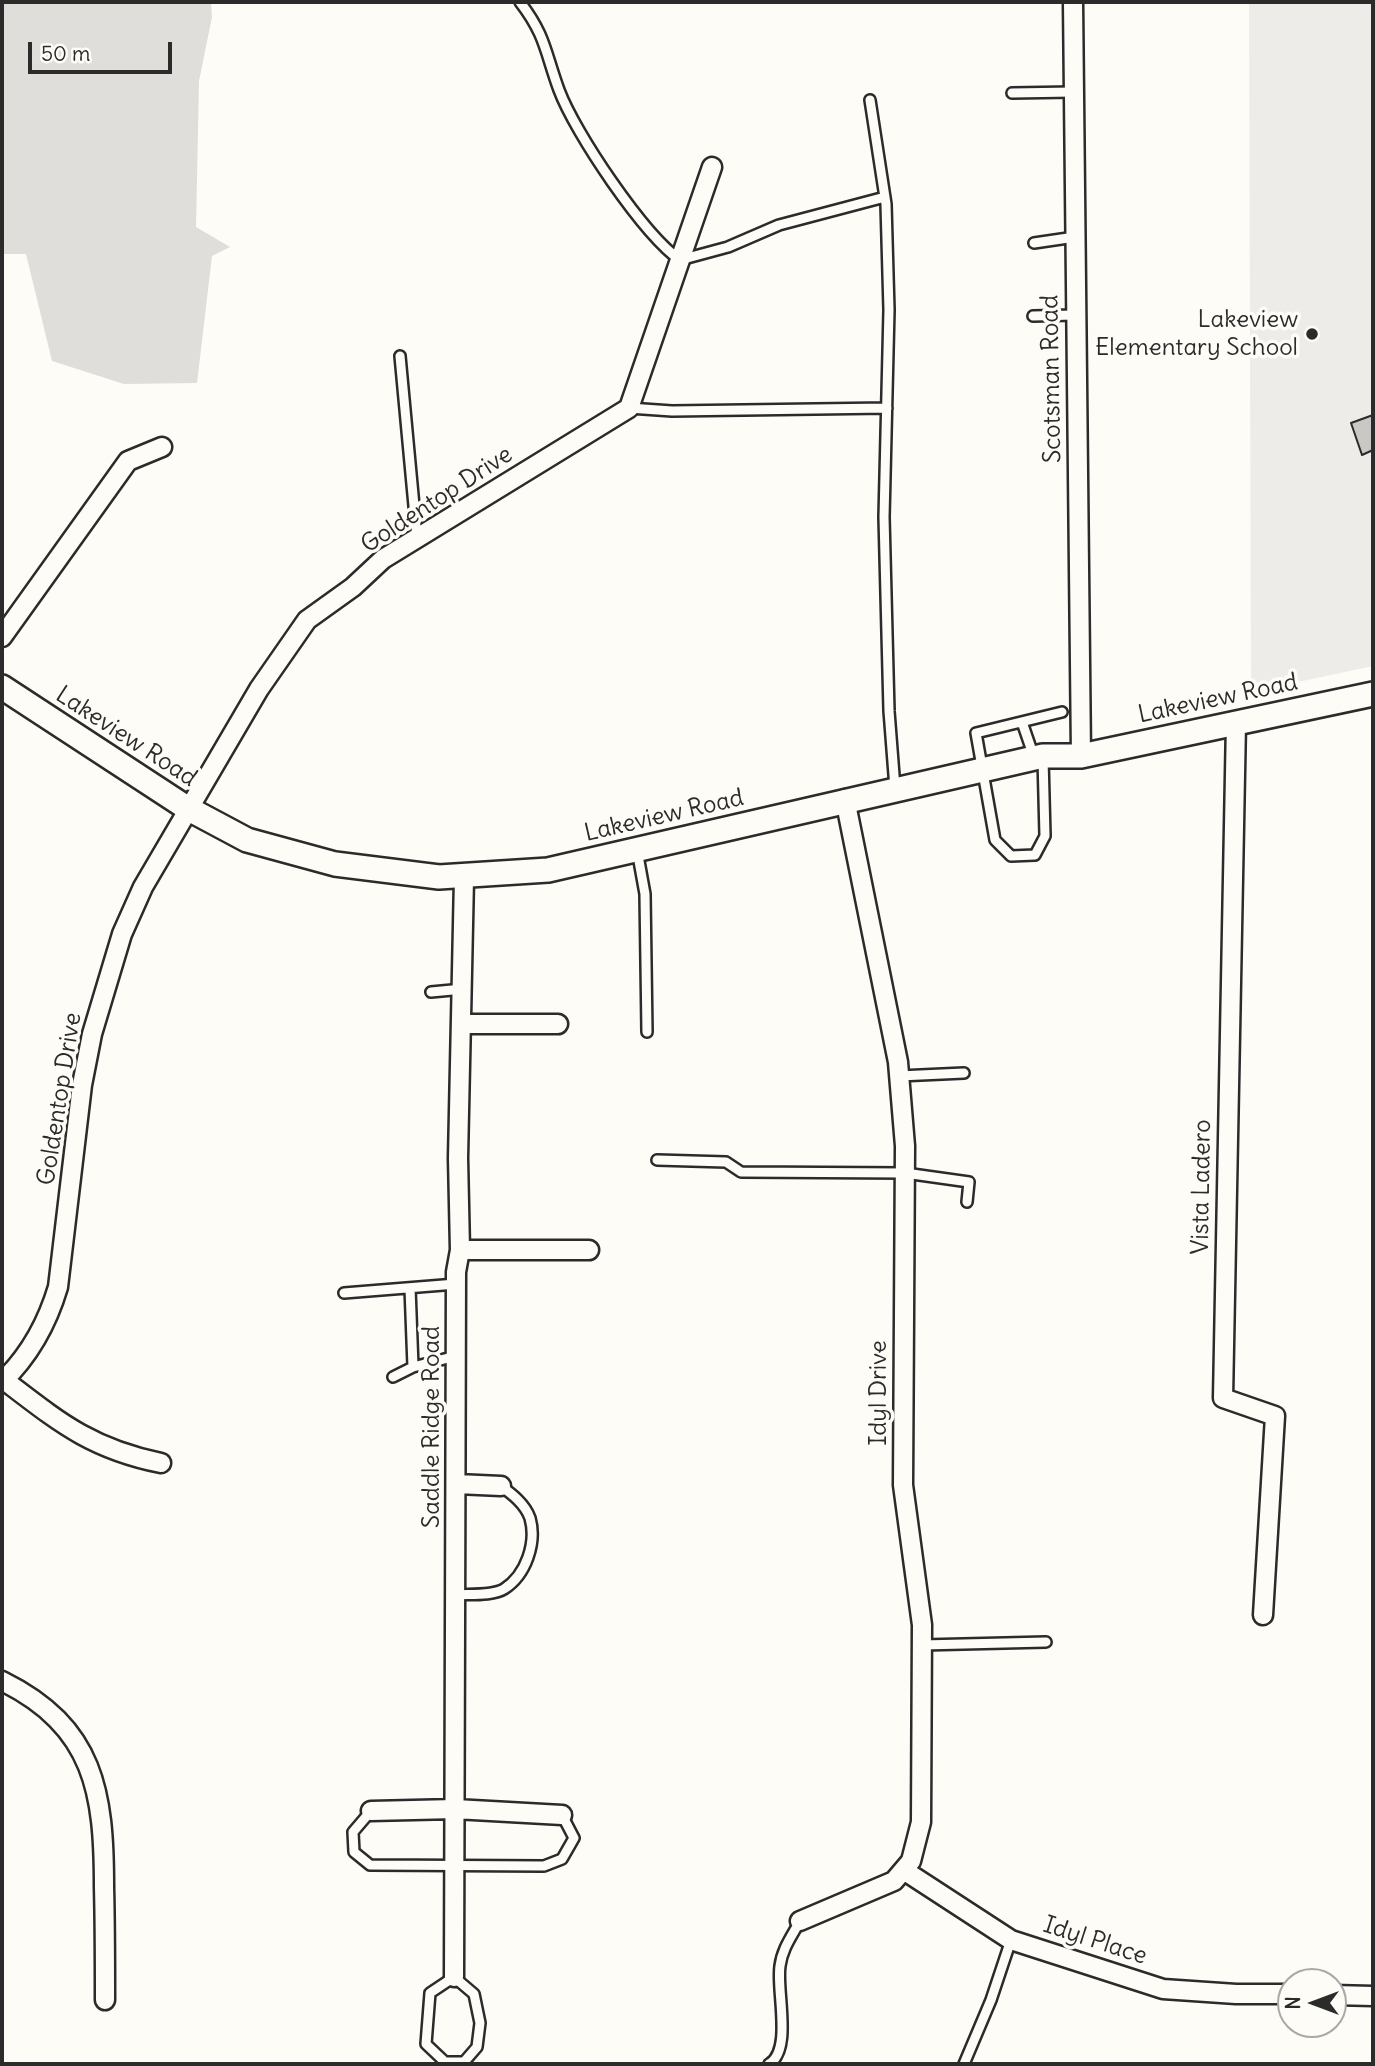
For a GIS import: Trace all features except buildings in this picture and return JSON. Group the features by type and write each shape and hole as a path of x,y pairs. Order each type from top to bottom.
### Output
{"street":[{"name":"Scotsman Road","path":"1073,2 1081,756"},
{"path":"629,408 712,167"},
{"name":"Goldentop Drive","path":"3,1381 32,1346 52,1308 58,1287 82,1085 92,1034 122,934 143,887 187,808 259,689 307,620 353,587 383,559 629,408"},
{"path":"2,637 128,461 162,446"},
{"name":"Lakeview Road","path":"2,687 187,808 247,840 335,864 464,878 548,870 845,799 1039,757 1081,756 1373,694"},
{"name":"Vista Ladero","path":"1236,722 1223,1398 1275,1416 1263,1615"},
{"name":"Idyl Drive","path":"845,799 899,1076 905,1173 903,1485 922,1645 920,1822 916,1849 905,1871"},
{"name":"Saddle Ridge Road","path":"454,1977 456,1284 460,1250 458,1157 463,1024 464,878"},
{"path":"463,1024 558,1024"},
{"path":"460,1250 589,1250"},
{"path":"3,1381 68,1430 127,1456 162,1462"},
{"path":"457,1484 501,1486"},
{"path":"2,1681 34,1700 61,1724 83,1755 98,1791 104,1830 105,2000"},
{"path":"371,1811 455,1809 562,1815"},
{"path":"800,1922 881,1888 905,1871"},
{"name":"Idyl Place","path":"905,1871 984,1926 1011,1940 1163,1989 1277,1994"},
{"path":"1347,1995 1373,1996"}],"lane":[{"path":"520,2 539,27 559,91 587,142 641,221 663,248 680,260 728,247 779,225 885,197"},
{"path":"1012,93 1073,92"},
{"path":"870,100 885,197 890,310 884,517 888,711 895,788"},
{"path":"1034,243 1075,237"},
{"path":"1033,316 1075,315"},
{"path":"400,356 417,538"},
{"path":"629,408 672,411 887,408"},
{"path":"1022,722 1039,757 1045,836 1035,855 1011,856 995,840 976,733 1062,712"},
{"path":"637,850 645,894 647,1032"},
{"path":"431,992 463,989"},
{"path":"899,1076 964,1073"},
{"path":"657,1160 726,1162 741,1172 905,1173 969,1182 967,1202"},
{"path":"344,1293 456,1284"},
{"path":"410,1288 413,1367"},
{"path":"393,1377 413,1367 456,1356"},
{"path":"456,1595 502,1591 520,1575 532,1546 529,1517 516,1497 501,1486"},
{"path":"922,1645 1046,1642"},
{"path":"371,1811 353,1832 354,1852 370,1865 544,1866 562,1859 574,1838 562,1815"},
{"path":"769,2064 778,2055 782,2042 780,1967 783,1951 800,1922"},
{"path":"964,2064 991,2000 1011,1940"},
{"path":"454,1977 474,1994 480,2023 477,2047 464,2062 445,2062 426,2044 430,1993 454,1977"}],"shaded area":[{"path":"2,2 211,2 212,17 199,81 196,227 230,247 212,256 197,383 124,384 52,361 26,254 2,254"},
{"name":"Lakeview Elementary School","path":"1249,2 1373,2 1373,666 1251,692"}],"place":[{"name":"Lakeview Elementary School","path":"1312,334"}]}
